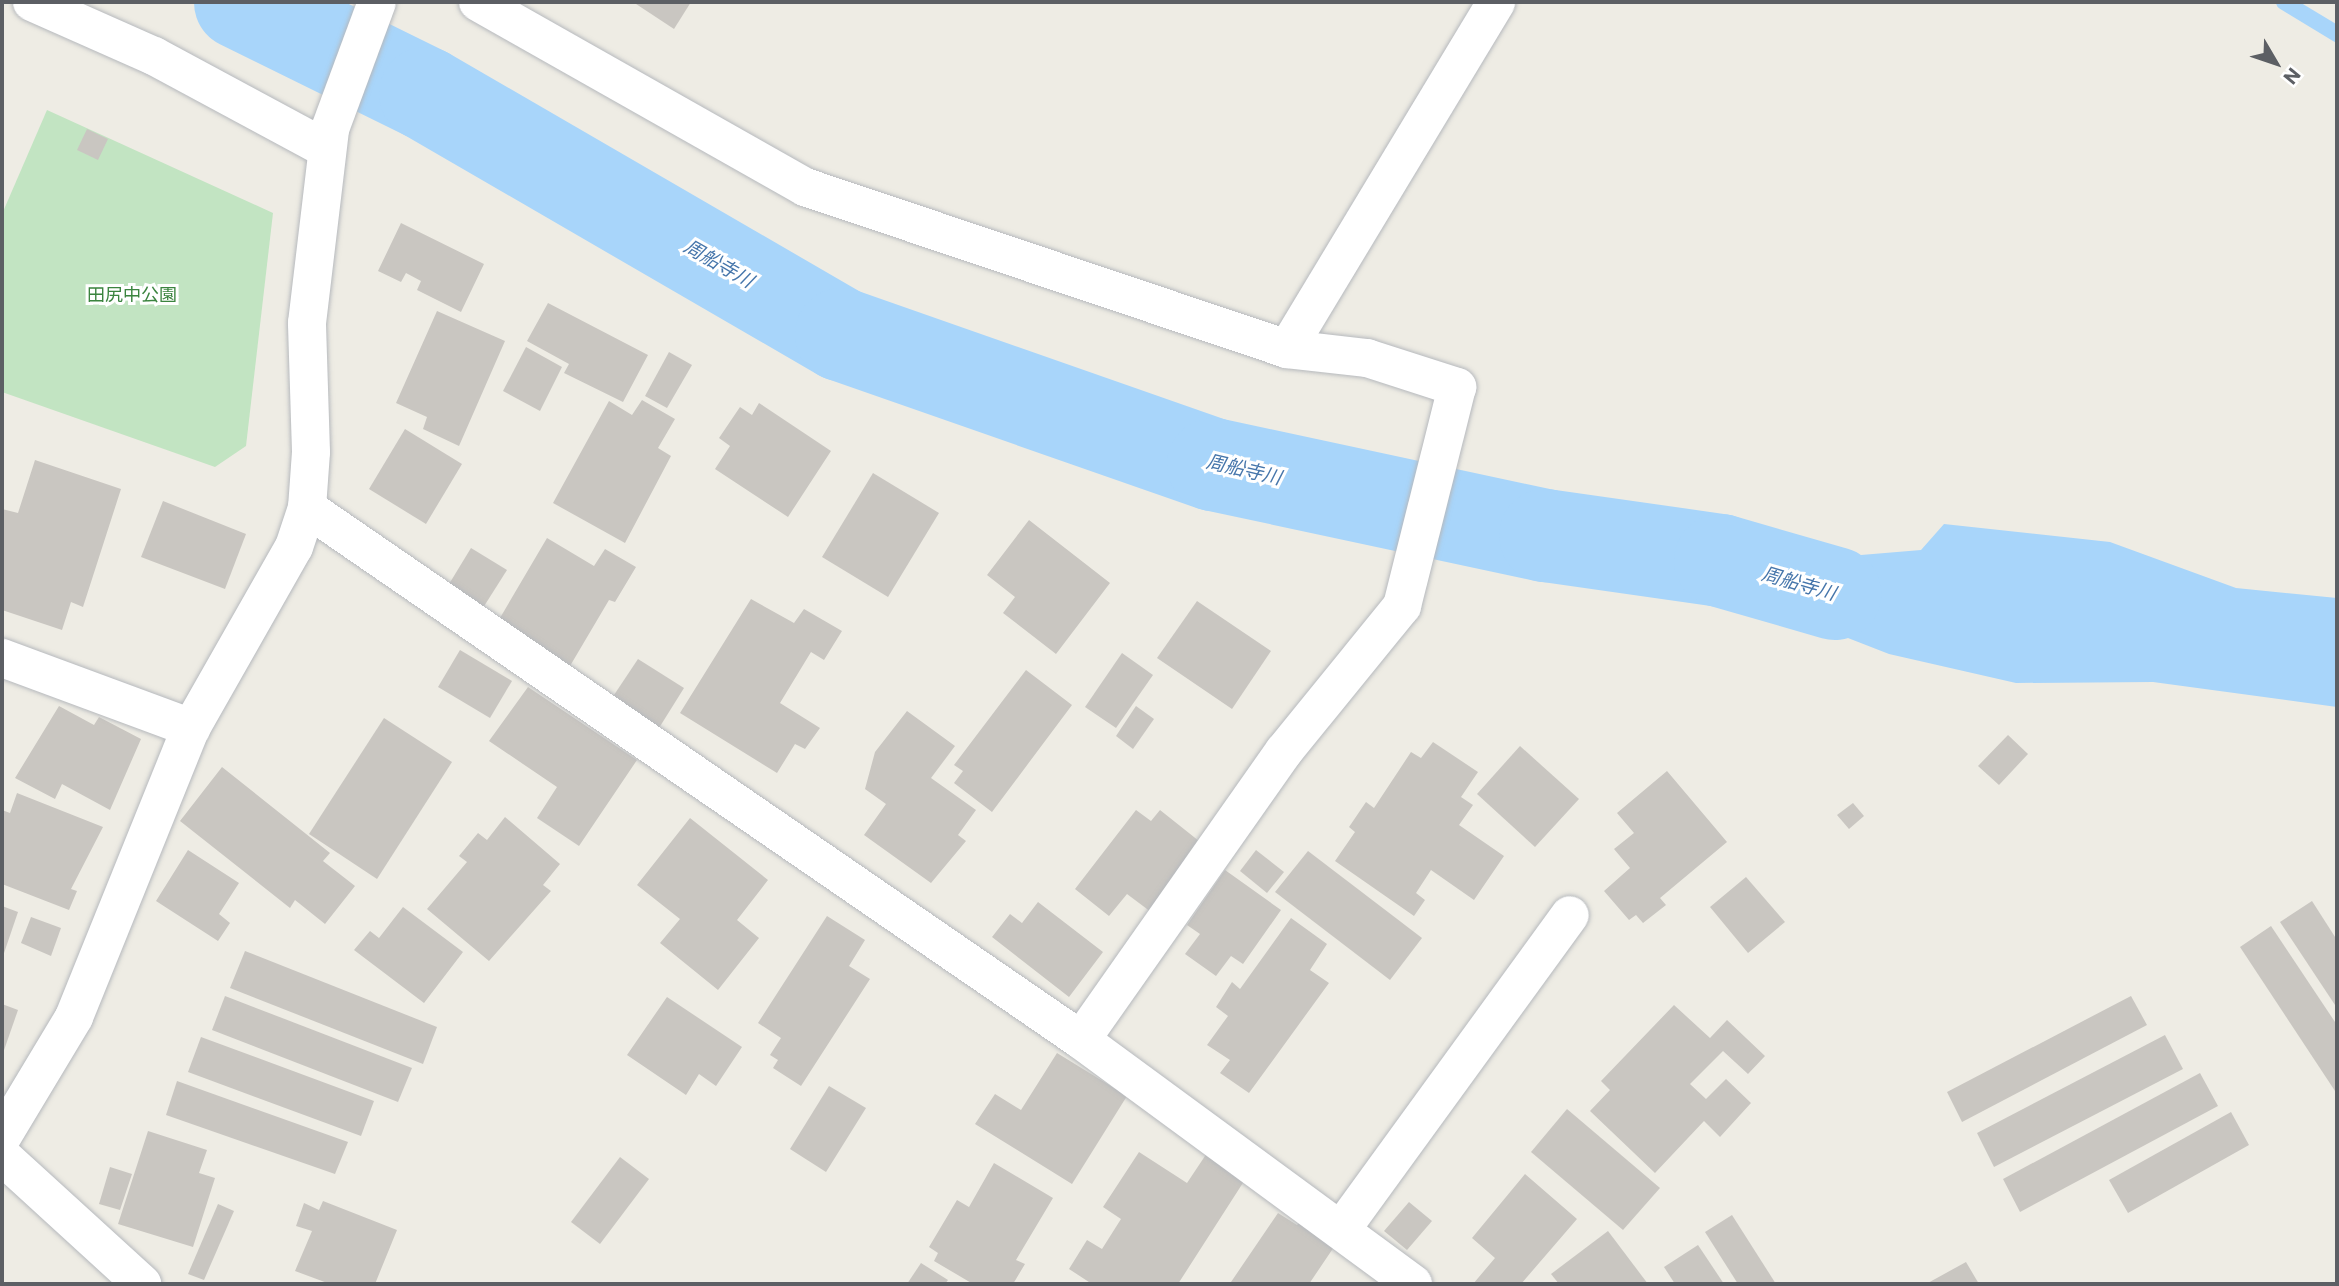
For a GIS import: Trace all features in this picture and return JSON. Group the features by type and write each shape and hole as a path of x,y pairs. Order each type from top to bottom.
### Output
{"street":[{"path":"32,2 154,56 328,139"},
{"path":"2,1137 74,1017 191,728 294,547 307,508 311,452 307,323 328,139 377,2"},
{"path":"478,2 805,187 1287,349 1367,358 1457,387 1402,606 1284,751 1081,1040"},
{"path":"1287,349 1496,2"},
{"path":"307,508 1081,1040 1413,1284"},
{"path":"2,658 191,728"},
{"path":"1341,1230 1570,915"},
{"path":"2,1156 142,1284"}],"green space":[{"name":"田尻中公園","path":"47,110 273,213 246,446 215,467 2,392 2,214"}],"water":[{"path":"1944,524 2110,542 2236,588 2337,598 2337,707 2153,682 2016,683 1889,654 1717,587 1707,534 1825,558 1921,550"}],"building":[{"path":"633,2 691,2 674,29"},
{"path":"87,129 108,139 98,160 77,150"},
{"path":"401,223 484,264 461,312 417,290 421,281 406,273 401,282 378,271"},
{"path":"548,303 648,355 623,402 564,373 569,364 527,341"},
{"path":"437,311 505,341 459,446 423,429 427,417 396,403"},
{"path":"526,347 562,367 540,411 503,391"},
{"path":"669,352 692,365 667,408 645,396"},
{"path":"642,400 675,419 658,448 671,456 625,543 553,503 609,401 632,415"},
{"path":"759,403 831,451 788,517 715,469 730,446 719,438 740,407 752,415"},
{"path":"405,429 462,464 426,524 369,489"},
{"path":"35,460 121,489 83,607 71,602 62,630 2,610 2,509 18,513"},
{"path":"873,473 939,513 888,597 822,557"},
{"path":"163,501 246,534 225,589 141,557"},
{"path":"1029,520 1110,583 1056,654 1003,613 1015,597 987,575"},
{"path":"547,538 594,566 605,549 636,567 615,602 609,600 570,666 497,623"},
{"path":"471,548 507,570 481,611 446,589"},
{"path":"751,599 794,623 804,609 842,631 824,660 811,652 780,703 820,728 805,749 795,744 777,773 680,713"},
{"path":"1197,601 1271,651 1232,709 1157,658"},
{"path":"460,650 512,681 490,718 438,687"},
{"path":"1122,653 1153,675 1116,728 1085,707"},
{"path":"638,659 684,688 659,728 612,698"},
{"path":"1026,670 1072,705 992,812 954,783 963,771 954,765"},
{"path":"528,687 637,760 579,846 537,818 557,787 489,741"},
{"path":"59,706 94,725 99,717 141,739 110,810 62,784 55,799 15,778"},
{"path":"1136,706 1154,719 1133,749 1116,736"},
{"path":"907,711 955,746 931,778 976,810 958,835 966,841 931,883 864,835 886,804 865,789 875,752"},
{"path":"384,718 452,762 377,879 309,834"},
{"path":"2008,735 2028,754 1999,785 1978,766"},
{"path":"1433,742 1478,772 1461,797 1473,805 1459,825 1504,856 1474,900 1431,870 1416,893 1425,900 1414,916 1335,861 1355,832 1349,827 1366,802 1374,808 1411,752 1421,758"},
{"path":"1520,746 1579,799 1535,847 1477,794"},
{"path":"222,767 330,853 323,861 355,886 325,924 295,900 290,908 180,821"},
{"path":"1667,771 1727,842 1660,898 1666,905 1643,923 1636,915 1629,920 1604,891 1630,868 1614,849 1634,833 1617,813"},
{"path":"17,793 103,827 71,889 77,891 69,910 2,884 2,810 10,813"},
{"path":"1853,803 1864,816 1849,829 1837,815"},
{"path":"1136,810 1151,821 1160,810 1204,845 1151,912 1127,894 1109,916 1075,889"},
{"path":"505,817 560,864 543,885 551,891 489,961 427,909 467,862 459,856 478,833 487,840"},
{"path":"690,818 768,880 737,920 759,938 718,990 660,943 680,919 637,885"},
{"path":"188,850 239,883 219,914 230,923 218,941 156,901"},
{"path":"1256,850 1284,872 1267,893 1240,871"},
{"path":"1308,851 1422,938 1390,980 1275,892"},
{"path":"1225,870 1281,910 1243,964 1231,956 1216,976 1185,954 1200,934 1187,925"},
{"path":"1746,877 1785,922 1748,953 1710,907"},
{"path":"2312,901 2337,940 2337,1008 2280,922"},
{"path":"1038,902 1103,952 1069,997 992,937 1010,914 1022,923"},
{"path":"2,906 18,912 2,959"},
{"path":"403,907 463,952 424,1003 354,950 370,931 379,938"},
{"path":"827,916 865,940 849,966 870,979 801,1086 773,1068 778,1060 770,1055 781,1038 758,1023"},
{"path":"31,917 61,928 51,956 21,943"},
{"path":"1291,918 1327,944 1310,970 1329,983 1249,1093 1220,1073 1230,1060 1207,1045 1228,1016 1216,1007 1232,982 1240,989"},
{"path":"2271,926 2337,1025 2337,1094 2240,947"},
{"path":"245,951 437,1027 423,1064 230,988"},
{"path":"225,996 412,1068 398,1102 212,1030"},
{"path":"2131,996 2147,1025 1962,1122 1947,1092"},
{"path":"667,997 742,1047 716,1086 699,1074 686,1095 627,1055"},
{"path":"2,1004 18,1010 2,1056"},
{"path":"1674,1005 1710,1038 1727,1020 1765,1056 1748,1074 1723,1051 1690,1084 1706,1099 1726,1079 1751,1103 1720,1137 1704,1121 1655,1173 1590,1111 1610,1090 1601,1081"},
{"path":"2165,1035 2183,1069 1994,1167 1977,1133"},
{"path":"201,1037 374,1101 361,1136 188,1072"},
{"path":"1057,1053 1127,1096 1072,1184 975,1124 995,1094 1021,1110"},
{"path":"2200,1073 2218,1106 2020,1212 2003,1179"},
{"path":"177,1081 348,1142 335,1174 166,1115"},
{"path":"829,1086 866,1108 826,1172 790,1149"},
{"path":"1567,1109 1660,1188 1623,1230 1531,1152"},
{"path":"2231,1112 2249,1145 2128,1213 2109,1180"},
{"path":"148,1131 207,1150 199,1173 215,1178 193,1247 118,1224"},
{"path":"1209,1150 1248,1175 1178,1284 1092,1284 1069,1269 1087,1240 1102,1249 1121,1219 1103,1207 1139,1152 1187,1183"},
{"path":"620,1157 649,1179 600,1244 571,1222"},
{"path":"994,1163 1053,1198 1016,1260 1025,1264 1013,1284 973,1284 934,1261 938,1253 929,1247 957,1200 969,1207"},
{"path":"110,1167 132,1174 120,1210 99,1204"},
{"path":"1525,1174 1577,1219 1521,1284 1473,1284 1495,1258 1472,1238"},
{"path":"323,1201 397,1230 375,1284 330,1284 295,1271 312,1231 296,1226 304,1203 319,1210"},
{"path":"1409,1202 1432,1221 1407,1250 1384,1231"},
{"path":"218,1204 234,1211 204,1280 188,1274"},
{"path":"1278,1213 1297,1225 1301,1221 1336,1244 1309,1284 1234,1284 1231,1282"},
{"path":"1732,1215 1776,1284 1738,1284 1705,1232"},
{"path":"1608,1231 1648,1284 1559,1284 1551,1274"},
{"path":"1698,1245 1724,1284 1675,1284 1664,1267"},
{"path":"1966,1262 1979,1284 1926,1284"},
{"path":"921,1263 948,1280 945,1284 907,1284"}],"waterway":[{"name":"周船寺川","path":"240,2 425,93 841,334 1213,464 1545,535 1720,560 1834,593"},
{"path":"2284,2 2337,34"}]}
